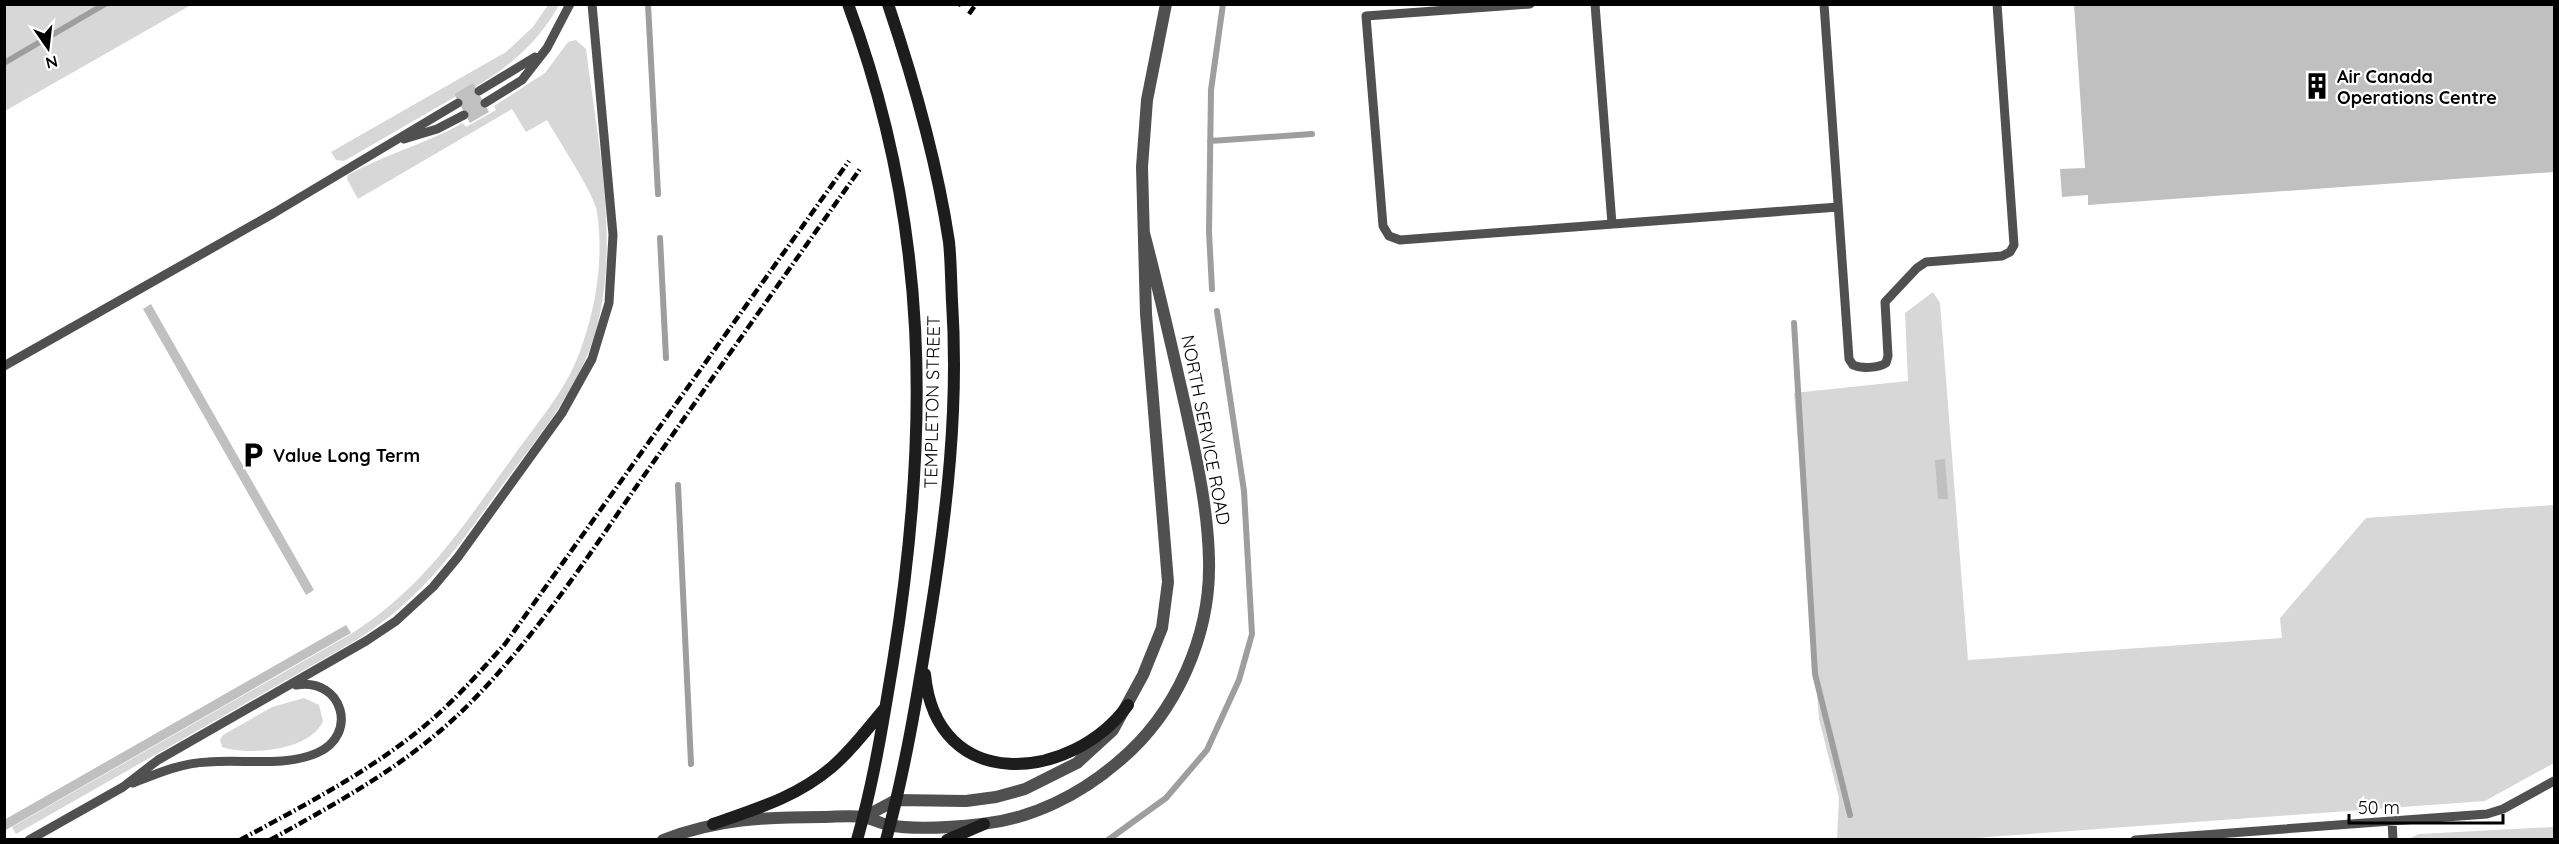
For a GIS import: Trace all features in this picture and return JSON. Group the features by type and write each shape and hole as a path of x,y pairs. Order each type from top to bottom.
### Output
{"street":[{"name":"TEMPLETON STREET","path":"848,4 879,99 905,221 918,360 916,471 908,572 876,771 857,840"},
{"name":"TEMPLETON STREET","path":"886,840 923,659 946,513 953,445 954,332 949,243 908,63 888,4"},
{"name":"NORTH SERVICE ROAD","path":"864,817 896,800 966,801 1024,789 1077,764 1113,730 1128,705 1155,649 1167,604 1168,582 1146,314 1142,167 1146,109 1166,4"},
{"name":"NORTH SERVICE ROAD","path":"890,826 984,824 1024,814 1062,799 1097,779 1129,753 1172,700 1199,636 1209,570 1204,506 1162,301 1144,233"},
{"path":"923,659 929,704 939,726 964,750 999,764 1043,759 1078,746 1109,727 1128,705"},
{"path":"663,840 777,802 819,778 845,755 885,708"},
{"path":"713,824 752,817 864,817 890,826"},
{"path":"947,840 984,824"}],"lane":[{"path":"485,103 522,80 547,48 570,4"},
{"path":"123,787 158,760 288,687 388,626 433,586 459,557 562,413 592,359 609,303 613,235 592,4"},
{"path":"1365,4 1383,226 1389,236 1400,240 1838,207"},
{"path":"1366,16 1530,4"},
{"path":"1595,4 1612,224"},
{"path":"1824,4 1849,359 1856,367 1879,366 1886,363 1888,356 1885,302 1917,268 1926,262 2002,256 2010,252 2014,245 1997,4"},
{"path":"479,91 527,63 547,48"},
{"path":"4,366 274,213 458,103"},
{"path":"393,142 437,129 464,115"},
{"path":"29,840 123,787 169,769 194,763 296,758 326,749 341,726 337,700 332,693 318,687 305,684 288,687"},
{"path":"2135,840 2487,814 2503,809 2554,781"},
{"path":"2392,821 2393,840"}],"shaded area":[{"path":"5,4 191,4 191,5 5,111"},
{"path":"548,5 559,5 543,30 523,52 500,71 475,87 472,84 454,94 455,97 344,161 336,160 331,152 506,52 533,27"},
{"path":"576,40 586,49 602,167 607,249 604,288 597,327 584,363 566,397 544,429 451,555 417,592 378,626 16,834 12,827 351,634 401,596 442,553 550,406 573,368 585,337 594,302 600,248 595,204 547,120 526,132 512,109 358,199 347,179 348,175 377,161 463,123 466,127 496,110 494,106 545,73 568,42"},
{"path":"1933,292 1940,303 1968,660 2282,638 2280,618 2366,518 2554,505 2554,763 2485,801 1960,839 1837,839 1839,798 1819,719 1794,393 1908,381 1905,313"},
{"path":"304,698 319,705 323,721 306,739 278,749 262,751 222,747 220,740 223,735 272,707"},
{"path":"2554,827 2554,839 2408,839 2419,834"}],"building":[{"name":"Air Canada Operations Centre","path":"2074,4 2554,4 2554,172 2088,205 2088,195 2062,197 2060,169 2085,168"},
{"path":"473,83 489,112 470,123 454,94"},
{"path":"151,304 314,590 306,595 143,309"},
{"path":"1945,459 1948,499 1938,499 1935,460"},
{"path":"346,625 351,633 4,831 4,820"}],"waterway":[{"path":"4,63 105,4"},
{"path":"648,4 658,194"},
{"path":"1212,289 1209,232 1211,90 1223,4"},
{"path":"1210,141 1312,134"},
{"path":"660,238 666,358"},
{"path":"1108,840 1166,798 1207,750 1239,680 1252,634 1244,491 1217,311"},
{"path":"1794,323 1815,674 1850,815"},
{"path":"678,485 691,764"}],"railway":[{"path":"969,14 976,4"},
{"path":"240,840 331,790 396,748 441,712 505,644 849,161"},
{"path":"270,840 369,783 415,751 459,714 510,659 579,570 860,169"}],"place":[{"name":"Air Canada Operations Centre","path":"2317,86"},
{"name":"Value Long Term","path":"253,455"}]}
